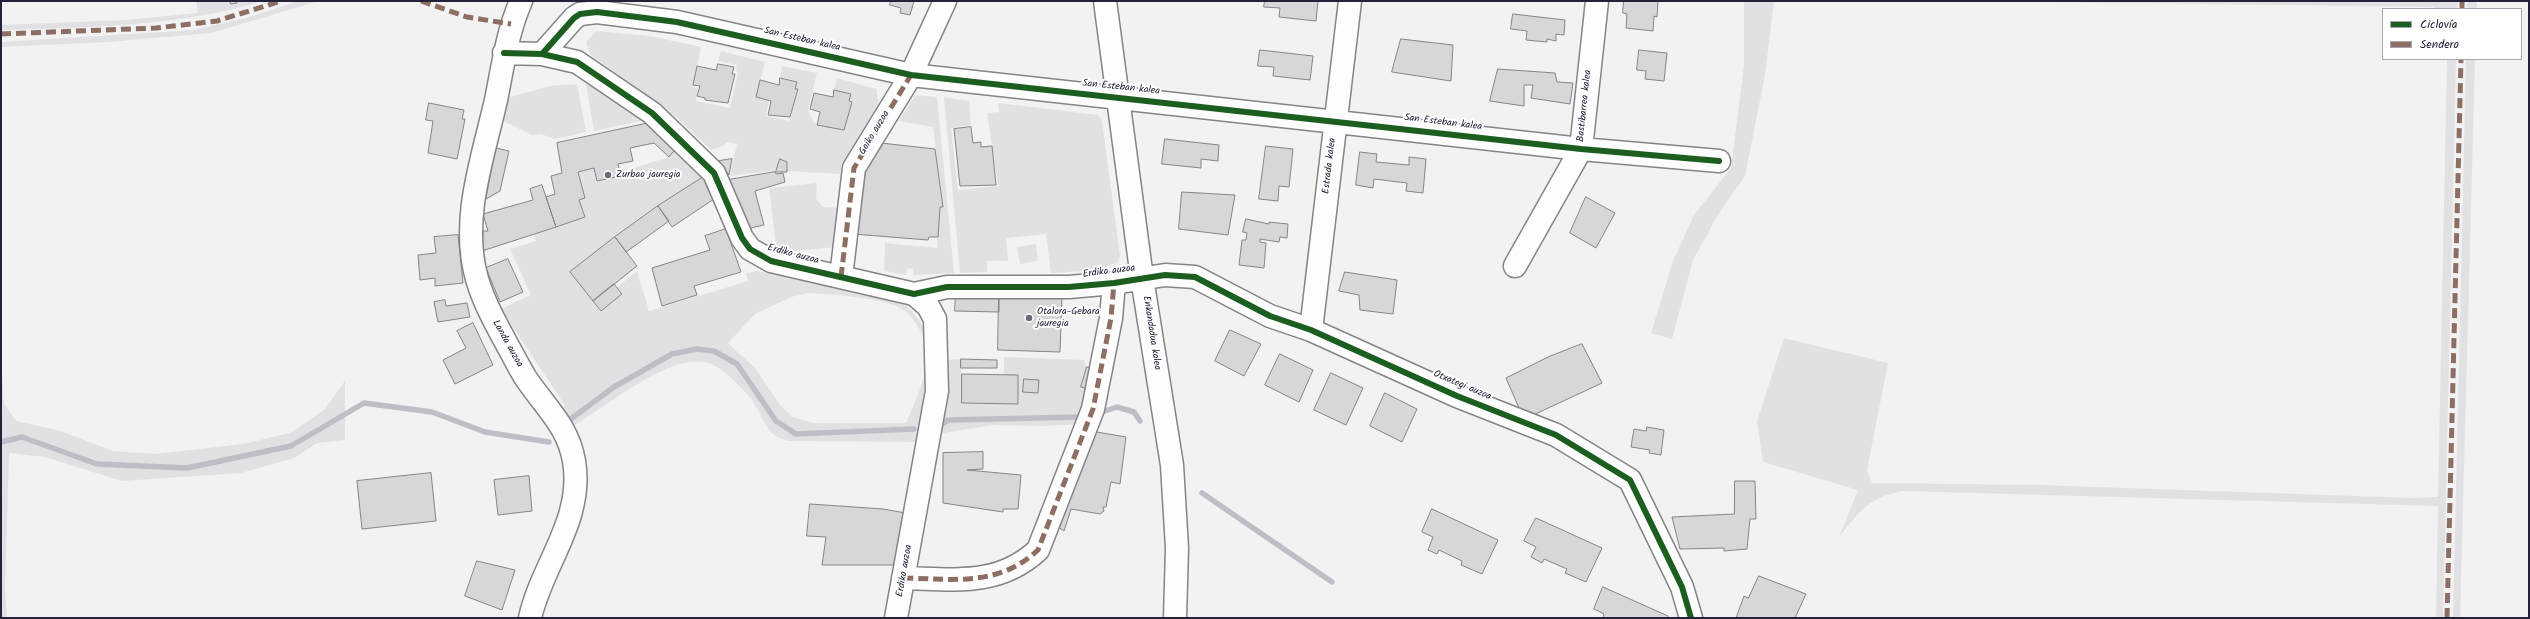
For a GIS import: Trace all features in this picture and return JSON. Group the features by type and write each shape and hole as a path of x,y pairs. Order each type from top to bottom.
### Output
{"street":[{"path":"504,53 511,24 521,1"},
{"name":"Goiko auzoa","path":"841,277 854,168 910,74 945,1"},
{"name":"Enkandadua kalea","path":"1105,1 1142,278 1172,465 1177,548 1174,618"},
{"name":"Estrada kalea","path":"1311,330 1350,1"},
{"name":"Bastibarrea kalea","path":"1515,266 1581,149 1597,1"},
{"name":"San Esteban kalea","path":"542,54 574,18 586,13 604,12 677,22 910,74 1581,149 1719,161"},
{"name":"Erdiko auzoa","path":"504,53 542,54 577,62 652,113 686,143 714,173 742,238 760,256 771,261 914,294 947,287 1069,287 1114,283 1142,278"},
{"name":"Landa auzoa","path":"504,53 472,203 474,263 477,280 493,319 525,377 563,426 574,461 574,504 565,534 547,568 530,618"},
{"name":"Otxategi auzoa","path":"1142,278 1165,275 1195,277 1270,316 1311,330 1457,396 1556,435 1630,480 1682,587 1690,618"},
{"path":"903,578 975,579 1001,574 1023,564 1038,550 1093,408 1111,318 1114,283"},
{"name":"Erdiko auzoa","path":"896,618 936,391 934,319 928,306 914,294"}],"shaded area":[{"path":"2472,0 2477,5 2475,8 2469,8 2467,5"},
{"path":"196,1 263,1 231,10 166,21 100,26 1,30 1,25 126,20 198,13"},
{"path":"299,1 319,1 211,33 108,42 1,47 1,42 194,30 246,18"},
{"path":"1744,1 1774,1 1765,75 1745,176 1718,215 1693,260 1672,339 1651,333 1673,261 1694,215 1731,168 1744,65"},
{"path":"1978,1 2458,1 2457,8"},
{"path":"596,31 650,36 701,47 693,87 698,89 696,101 730,108 738,73 736,72 737,65 718,61 721,51 765,62 756,97 769,100 766,116 790,121 798,90 795,89 797,81 780,77 782,66 817,73 808,110 814,123 844,130 852,102 849,101 851,94 834,90 837,78 876,89 879,103 842,163 840,174 787,171 787,162 780,160 776,170 730,176 737,144 728,142 723,146 711,150 677,118 590,54 586,42"},
{"path":"2447,60 2456,60 2443,618 2436,618 2438,506 1902,491 1881,497 1866,507 1839,537 1858,490 1763,462 1757,421 1784,338 1888,363 1867,470 1872,483 2039,485 2413,498 2438,497"},
{"path":"2466,60 2475,60 2460,618 2453,618"},
{"path":"586,83 592,84 645,120 594,131"},
{"path":"577,84 586,132 555,139 541,134 532,135 501,120 503,99 550,86"},
{"path":"915,95 937,97 954,273 913,275 913,269 907,268 906,275 884,271 885,243 937,248 940,207 943,207 933,127 899,121"},
{"path":"944,97 969,101 971,125 951,128 958,190 998,186 987,113 999,112 998,103 1098,115 1102,121 1120,256 1117,263 1087,271 1051,273 1046,234 1006,238 1008,261 987,261 987,272 960,273"},
{"path":"676,148 705,176 615,237 593,301 600,311 622,294 616,288 637,271 649,311 748,281 746,273 757,271 894,299 911,311 922,326 928,343 930,383 921,442 787,441 773,434 751,399 726,373 711,364 696,362 678,365 659,372 573,426 565,417 564,404 501,309 531,295 510,249 536,241 534,234 585,217 579,200 585,198 578,172 594,168 597,181 625,177 637,167 669,157","holes":["808,293 856,297 881,302 901,308 909,315 924,338 927,348 927,357 924,377 906,423 813,423 793,417 780,405 756,369 728,343 755,314 791,297"]},
{"path":"817,183 816,199 823,207 844,208 836,247 794,251 776,246 769,188"},
{"path":"1036,244 1038,261 1020,264 1017,247"},
{"path":"1,356 4,404 16,421 61,431 113,451 155,454 243,444 290,433 324,410 345,381 345,440 317,443 294,458 241,473 122,481 45,457 9,453 5,590 7,618 1,618"},
{"path":"1004,357 1084,360 1087,367 1081,387 1092,390 1081,424 1043,426 992,425 937,434 947,360 961,359 962,403 1017,404 1018,375 1004,375"}],"building":[{"path":"230,1 236,1 237,3 231,4"},
{"path":"891,1 914,1 910,15 900,13 901,8 890,5"},
{"path":"1265,1 1318,1 1316,21 1279,17 1280,8 1264,7"},
{"path":"1624,1 1658,1 1657,17 1654,16 1653,31 1626,28 1627,14 1623,13"},
{"path":"1513,14 1565,20 1564,35 1556,34 1556,41 1547,39 1547,42 1526,40 1527,31 1511,29"},
{"path":"1401,39 1453,45 1451,81 1392,72"},
{"path":"1260,50 1313,56 1310,80 1273,76 1274,67 1258,66"},
{"path":"1639,50 1667,53 1664,81 1645,79 1646,71 1637,70"},
{"path":"718,64 734,67 732,74 735,74 728,103 705,100 705,98 697,96 700,86 693,85 697,66 716,70"},
{"path":"1498,69 1555,73 1557,82 1573,83 1570,104 1531,98 1533,85 1524,85 1524,106 1490,101"},
{"path":"780,78 797,82 795,89 798,89 790,117 768,115 771,101 756,97 760,80 779,85"},
{"path":"834,90 851,94 849,101 852,102 844,130 817,125 820,112 810,109 814,93 833,97"},
{"path":"429,103 464,110 462,119 465,119 457,159 428,153 433,121 426,120"},
{"name":"Zurbao jauregia","path":"649,123 676,148 669,157 654,143 630,148 633,161 618,164 621,176 597,181 594,168 578,172 585,198 579,200 585,217 556,227 546,197 555,194 551,176 562,173 557,143"},
{"path":"971,127 973,143 981,142 981,147 992,146 996,185 960,186 954,129"},
{"path":"1165,139 1219,145 1218,161 1201,159 1201,168 1162,164"},
{"path":"881,143 935,149 943,207 940,207 938,237 929,237 928,240 853,234 863,172"},
{"path":"1266,146 1293,149 1289,187 1279,186 1278,201 1259,199"},
{"path":"496,148 509,151 500,191 486,199"},
{"path":"1360,152 1377,154 1376,162 1409,165 1409,157 1426,159 1423,193 1406,191 1407,183 1374,179 1373,188 1356,185"},
{"path":"732,159 729,175 719,161"},
{"path":"780,159 787,162 787,172 776,172"},
{"path":"775,172 776,174 783,173 785,182 755,191 764,225 746,229 728,180"},
{"path":"705,176 717,197 672,227 658,206"},
{"path":"542,185 556,227 482,251 483,231 488,231 483,214 533,200 530,189"},
{"path":"1182,192 1235,195 1228,235 1179,229"},
{"path":"1586,197 1615,213 1596,248 1570,233"},
{"path":"658,206 669,221 626,252 615,237"},
{"path":"1246,219 1269,224 1269,222 1288,224 1287,238 1280,237 1279,242 1260,239 1260,242 1266,243 1264,268 1239,265 1242,240 1246,240 1247,233 1243,232"},
{"path":"726,229 741,272 694,286 697,295 662,306 652,268 710,250 705,236"},
{"path":"458,235 463,283 435,286 435,278 420,280 418,255 436,253 434,237"},
{"path":"615,237 637,266 593,301 570,272"},
{"path":"508,259 523,292 500,302 486,268"},
{"path":"1345,272 1397,280 1393,314 1360,310 1359,295 1339,291"},
{"path":"614,284 622,294 601,311 593,301"},
{"path":"956,293 999,295 999,312 955,311"},
{"name":"Otalora-Gebara jauregia","path":"999,294 1062,296 1060,352 998,350"},
{"path":"445,300 446,306 467,303 470,317 438,322 434,302"},
{"path":"473,323 493,365 455,384 443,360 466,348 457,331"},
{"path":"1230,330 1261,344 1244,376 1215,361"},
{"path":"1582,344 1602,383 1529,417 1522,415 1506,378 1548,357"},
{"path":"1280,354 1313,370 1299,402 1265,385"},
{"path":"961,359 997,360 997,368 961,368"},
{"path":"1087,367 1098,370 1092,390 1081,387"},
{"path":"1331,373 1363,388 1346,425 1314,410"},
{"path":"962,374 1018,375 1018,404 962,403"},
{"path":"1024,379 1039,380 1038,393 1023,392"},
{"path":"1385,393 1417,409 1402,442 1370,426"},
{"path":"1647,427 1664,430 1661,455 1649,453 1650,450 1631,447 1634,429 1646,431"},
{"path":"1091,431 1126,437 1120,484 1111,482 1106,507 1103,507 1104,511 1100,514 1071,509 1064,531 1054,524"},
{"path":"983,452 983,469 967,470 1021,475 1018,509 1003,509 1003,512 943,503 943,453"},
{"path":"431,473 436,521 362,529 357,481"},
{"path":"529,476 532,511 498,515 494,480"},
{"path":"1735,481 1755,481 1756,519 1750,519 1747,549 1724,551 1724,548 1680,549 1672,517 1734,514"},
{"path":"810,504 883,509 911,514 897,565 822,565 826,537 807,536"},
{"path":"1432,509 1498,540 1482,574 1461,565 1462,561 1439,550 1437,554 1428,550 1433,537 1422,532"},
{"path":"1536,518 1602,548 1586,582 1565,573 1567,569 1544,559 1542,563 1531,557 1536,547 1524,541"},
{"path":"477,561 515,570 502,610 465,596"},
{"path":"1759,576 1806,594 1795,618 1736,618 1744,596 1748,598"},
{"path":"1603,587 1668,616 1668,618 1603,618 1604,614 1594,609"}],"waterway":[{"path":"568,421 614,387 672,354 697,349 714,351 737,364 776,421 796,434 914,429"},
{"path":"1,442 22,437 97,464 187,468 291,446 364,403 432,412 485,432 549,442"},
{"path":"1102,412 1117,407 1134,412 1140,421"},
{"path":"938,427 948,420 1080,417"},
{"path":"1202,493 1332,582"}],"marked path":[{"path":"1,34 156,28 217,21 281,1"},
{"path":"421,1 467,17 511,24"},
{"path":"2462,1 2462,8"},
{"path":"2447,618 2461,60"},
{"path":"841,277 854,168 911,75"},
{"path":"903,578 958,579 991,575 1007,570 1023,562 1038,550 1093,409 1111,318 1114,283"}],"cycle path":[{"path":"542,54 574,18 580,14 597,12 677,22 911,75 1581,149 1719,161"},
{"path":"504,53 542,54 577,62 652,113 714,173 742,238 750,249 771,261 914,294 947,287 1069,287 1114,283 1165,275 1195,277 1270,316 1311,330 1457,396 1556,435 1630,480 1682,587 1691,618"}],"place":[{"name":"Zurbao jauregia","path":"608,175"},
{"name":"Otalora-Gebara jauregia","path":"1029,318"}]}
